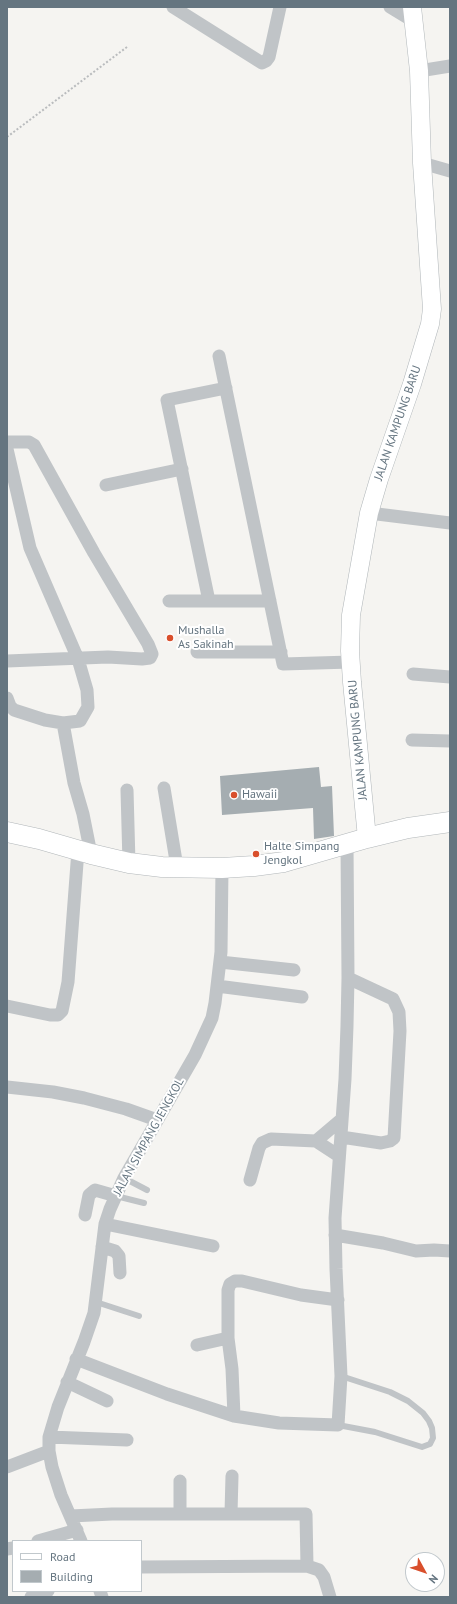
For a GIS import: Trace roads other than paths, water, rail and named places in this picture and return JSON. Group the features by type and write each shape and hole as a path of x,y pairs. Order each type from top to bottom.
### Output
{"main road":[{"path":"7,832 129,863 177,867 222,868 284,862 408,828 450,822"}],"street":[{"path":"173,7 262,63 269,57 277,8"},
{"path":"390,7 413,14"},
{"name":"JALAN KAMPUNG BARU","path":"367,838 351,662 351,615 369,513 379,479 412,384 430,324 432,309 422,163 420,71 413,14"},
{"path":"420,71 450,66"},
{"path":"422,163 450,170"},
{"path":"219,356 283,664 351,662"},
{"path":"209,601 167,400 226,388"},
{"path":"7,442 29,442 34,445 94,553 148,644 152,654 150,658 142,659 108,657 7,661"},
{"path":"7,449 30,548 78,659 88,690 88,707 80,721 63,723 45,720 14,710 10,706 7,698"},
{"path":"106,485 182,469"},
{"path":"369,513 450,523"},
{"path":"169,601 270,601"},
{"path":"197,652 281,652"},
{"path":"413,674 450,677"},
{"path":"7,1006 50,1015 58,1015 62,1011 68,982 84,852 83,814 74,783 63,723"},
{"path":"412,740 450,741"},
{"path":"164,788 177,867"},
{"path":"127,790 129,863"},
{"path":"76,1359 167,1394 234,1416 279,1424 338,1425 341,1376 335,1218 345,1078 348,978 347,844"},
{"name":"JALAN SIMPANG JENGKOL","path":"79,1536 61,1495 52,1467 49,1451 49,1437 67,1382 86,1337 96,1302 105,1224 124,1178 188,1070 212,1018 220,962 222,868"},
{"path":"220,962 294,970"},
{"path":"341,1136 381,1143 390,1142 394,1138 400,1031 399,1012 393,999 348,978"},
{"path":"217,986 302,997"},
{"path":"7,1087 53,1092 84,1098 126,1109 157,1120"},
{"path":"316,1141 342,1119"},
{"path":"250,1180 259,1148 264,1141 278,1139 316,1141 339,1156"},
{"path":"85,1215 89,1195 95,1190 116,1196"},
{"path":"105,1224 213,1246"},
{"path":"335,1235 383,1243 416,1251 450,1251"},
{"path":"102,1247 115,1251 119,1256 120,1274"},
{"path":"234,1416 232,1369 228,1338 228,1290 230,1284 235,1281 249,1282 301,1295 338,1300"},
{"path":"196,1345 228,1338"},
{"path":"67,1382 107,1401"},
{"path":"49,1437 127,1440"},
{"path":"7,1467 49,1451"},
{"path":"230,1513 232,1476"},
{"path":"180,1480 180,1514"},
{"path":"71,1516 112,1514 306,1514 307,1566"},
{"path":"46,1540 79,1536"},
{"path":"142,1568 307,1566 319,1570 322,1574 330,1597"},
{"path":"31,1597 45,1592"}],"lane":[{"path":"124,1178 147,1190"},
{"path":"116,1196 144,1203"},
{"path":"96,1302 139,1316"},
{"path":"338,1425 375,1432 422,1446 430,1444 433,1438 432,1428 429,1421 423,1413 408,1401 390,1392 341,1376"}],"place":[{"name":"Mushalla As Sakinah","path":"170,638"},
{"name":"Hawaii","path":"234,795"},
{"name":"Halte Simpang Jengkol","path":"256,854"}]}
